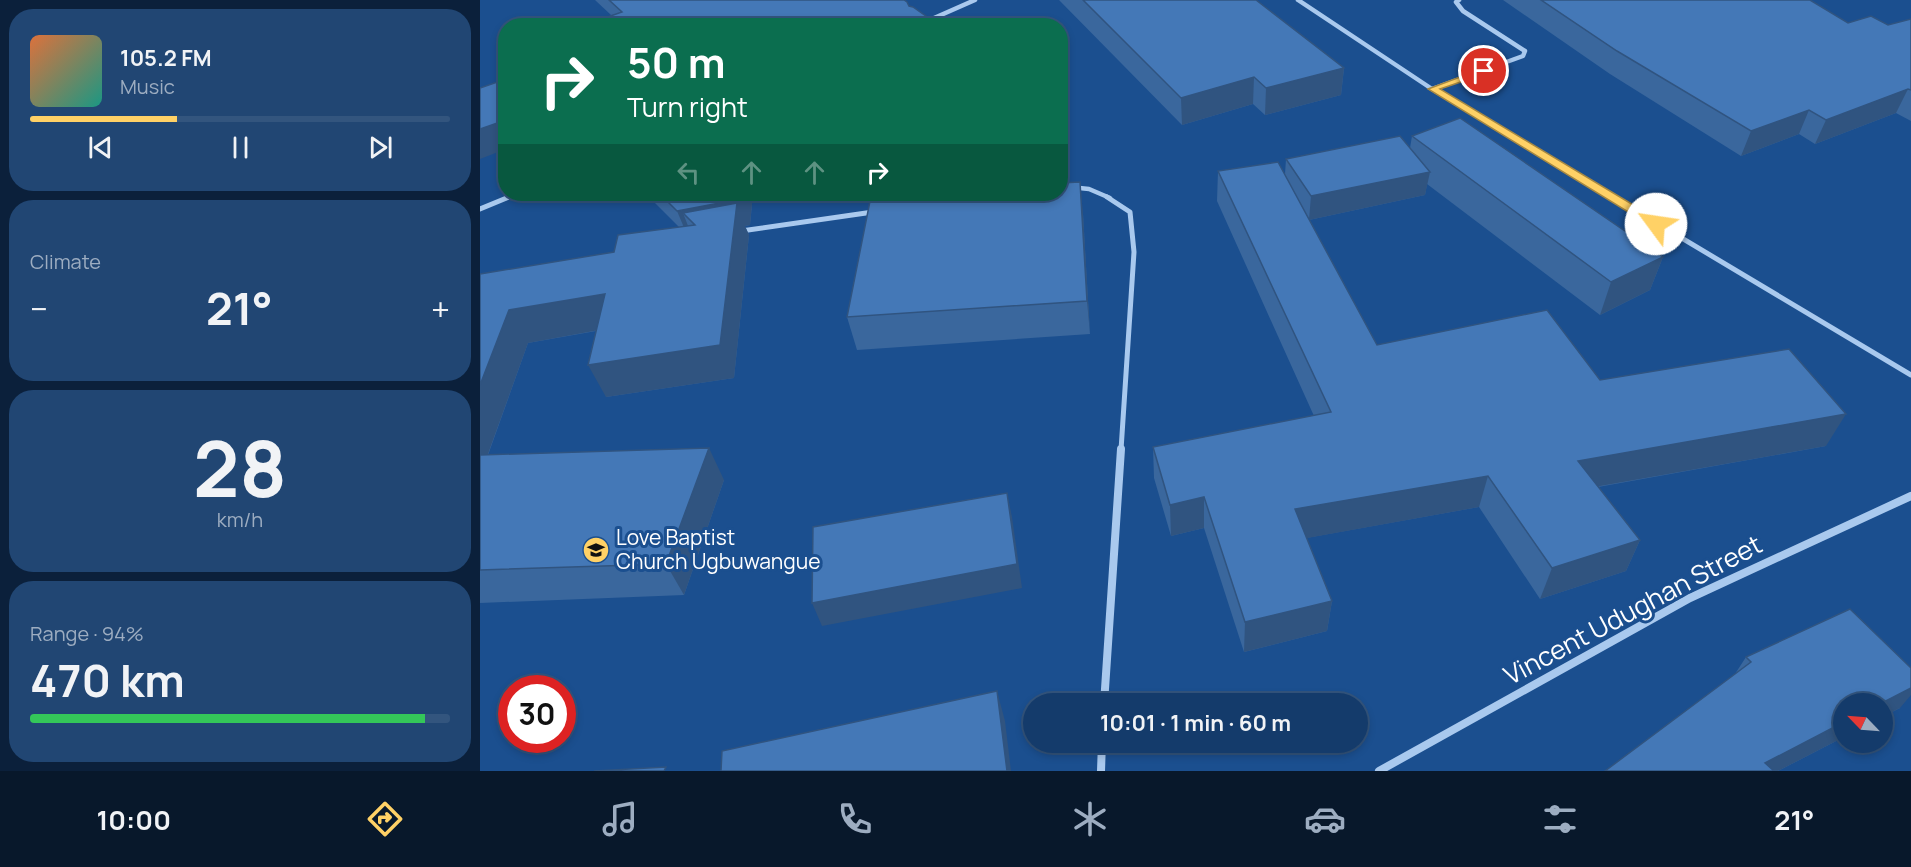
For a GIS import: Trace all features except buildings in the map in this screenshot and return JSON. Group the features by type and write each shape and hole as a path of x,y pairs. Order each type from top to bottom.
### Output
{"street":[{"path":"934,18 975,0"},
{"path":"1298,0 1432,89 1911,375"},
{"path":"1432,89 1501,65 1523,56 1525,51 1463,11 1456,2 1459,0"},
{"path":"1068,185 1103,193 1130,212 1134,252 1104,693"},
{"path":"480,208 498,201"},
{"path":"735,232 875,212"},
{"name":"Vincent Udughan Street","path":"1379,771 1690,598 1911,496"},
{"path":"1101,771 1102,753"}],"place":[{"name":"Love Baptist Church Ugbuwangue","path":"596,550"}],"route":[{"path":"1484,71 1432,89 1656,224"}]}
